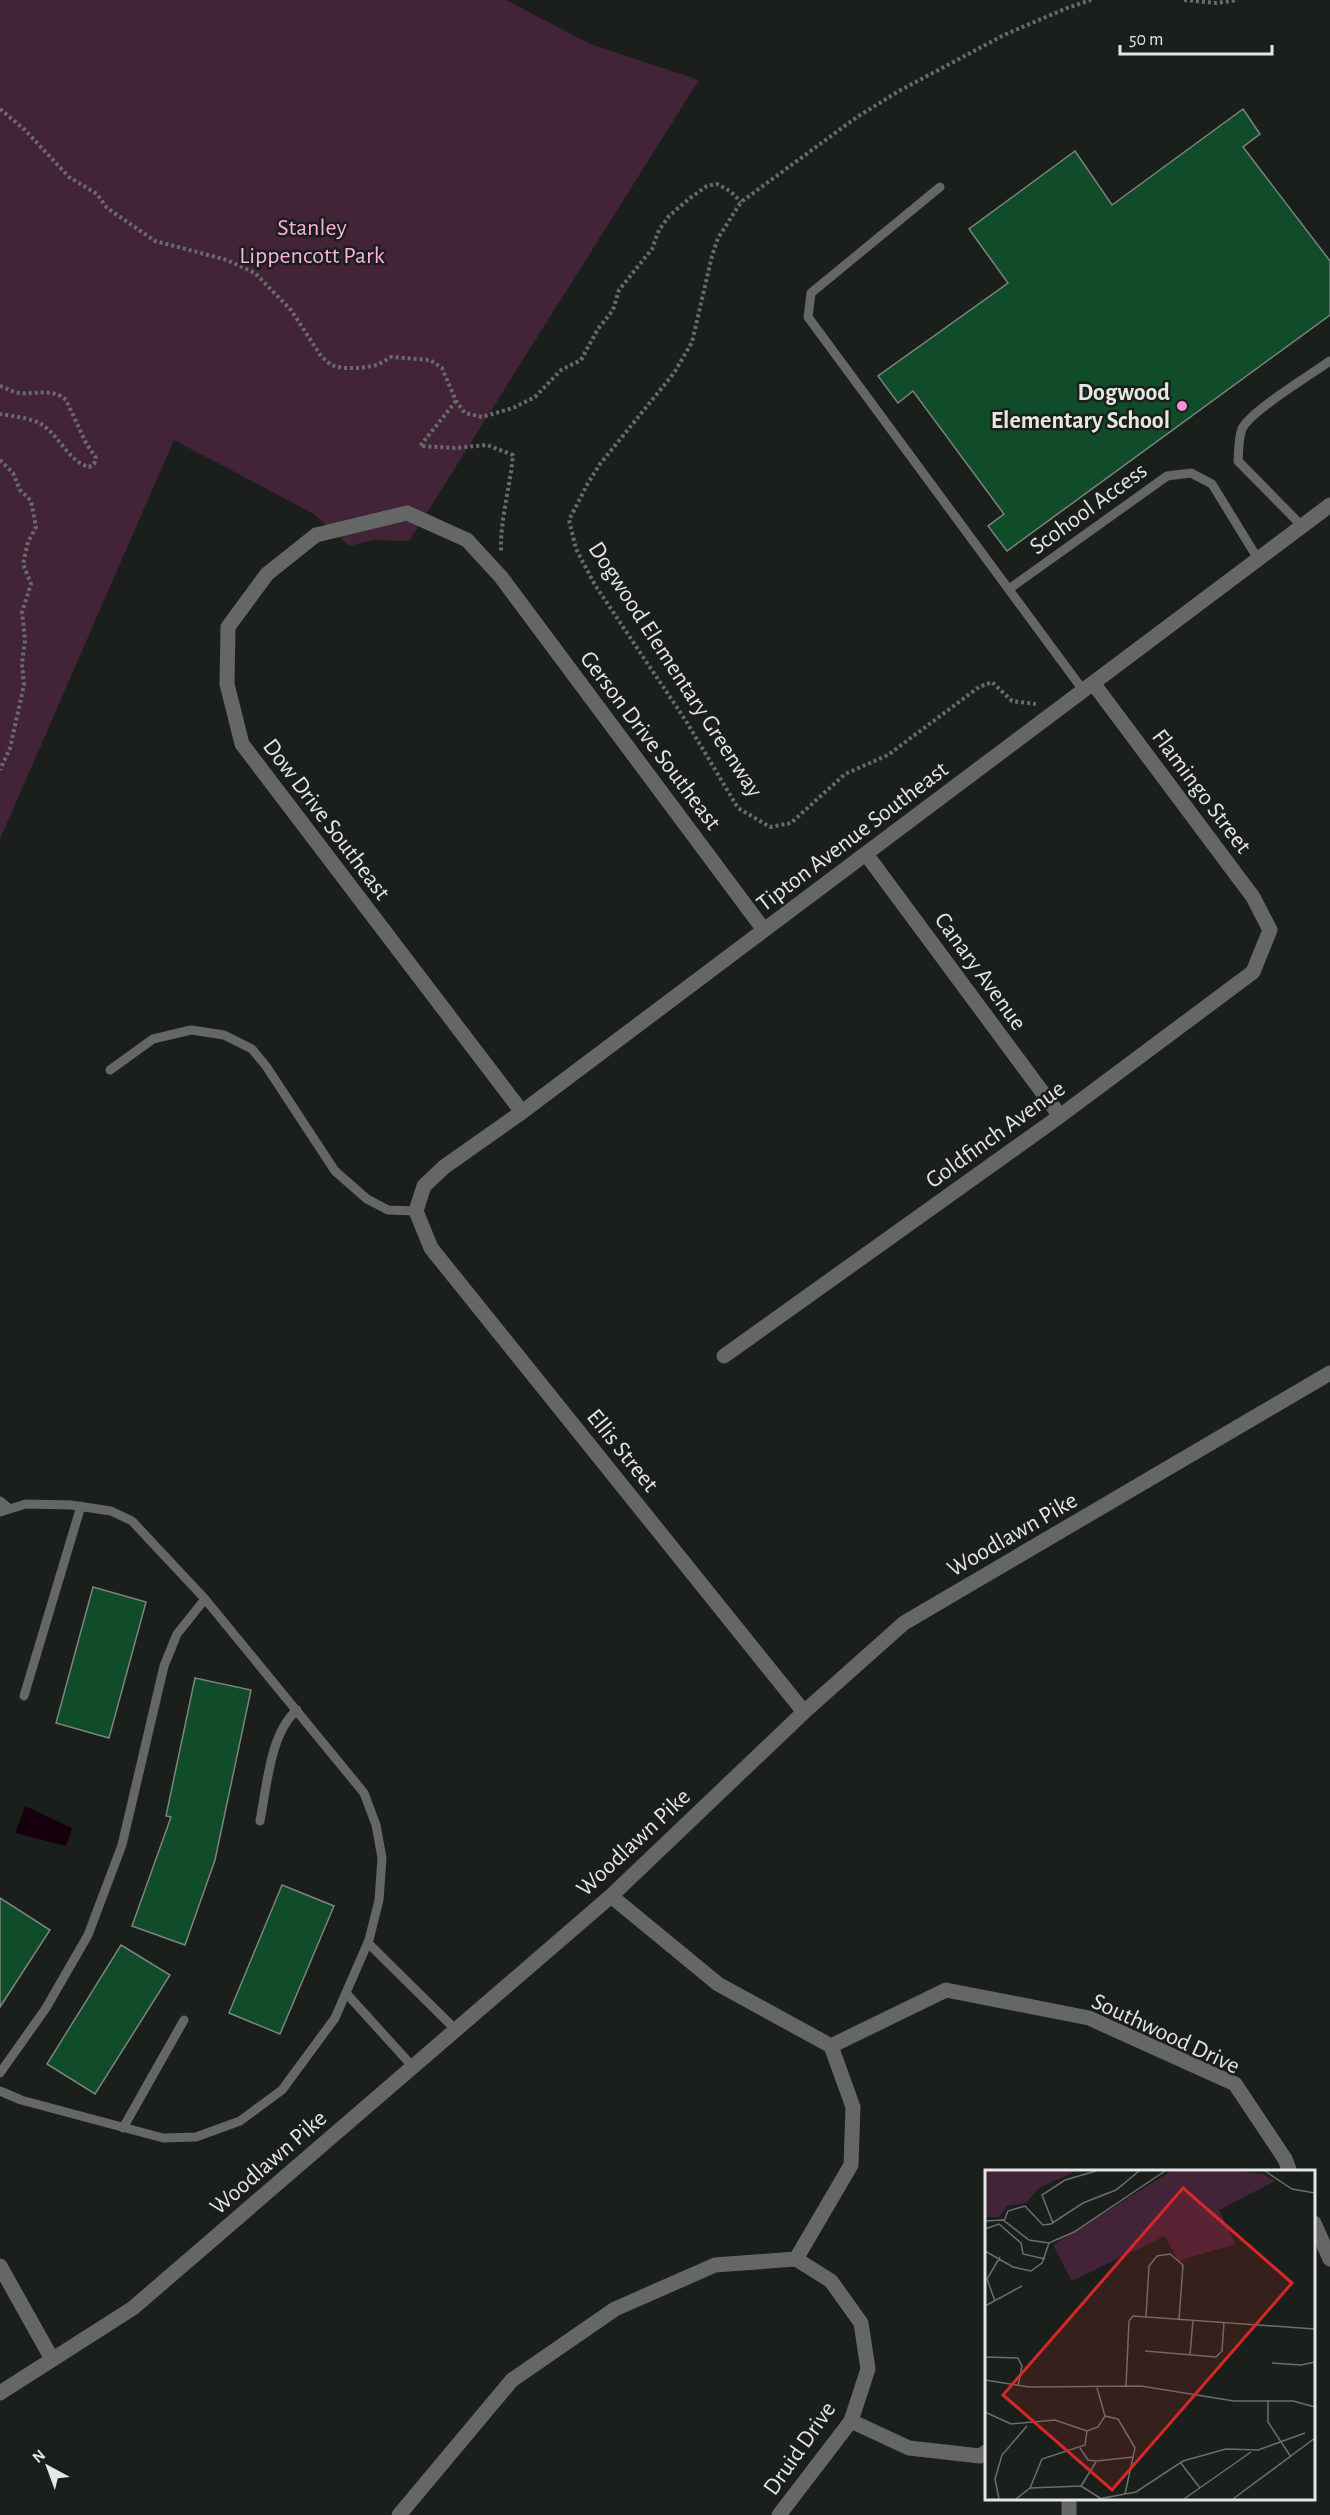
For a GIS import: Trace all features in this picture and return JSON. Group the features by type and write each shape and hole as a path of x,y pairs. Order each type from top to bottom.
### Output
{"street":[{"name":"Tipton Avenue Southeast","path":"416,1211 424,1186 444,1167 522,1112 1330,505"},
{"name":"Dow Drive Southeast","path":"501,577 466,540 407,513 316,535 267,574 228,627 227,684 242,744 522,1112"},
{"name":"Gerson Drive Southeast","path":"501,577 764,930"},
{"name":"Flamingo Street","path":"1088,687 1253,897 1270,930"},
{"name":"Canary Avenue","path":"866,854 1060,1116"},
{"name":"Goldfinch Avenue","path":"724,1356 1060,1116 1252,972 1270,930"},
{"name":"Ellis Street","path":"416,1211 431,1248 804,1712"},
{"name":"Woodlawn Pike","path":"0,2393 133,2308 611,1896 804,1712 904,1623 1330,1372"},
{"path":"399,2515 512,2380 615,2309 715,2265 796,2259 851,2165 853,2107 831,2046 718,1984 611,1896"},
{"name":"Southwood Drive","path":"831,2046 946,1990 1089,2018 1235,2084 1287,2165"},
{"path":"1315,2225 1330,2259"},
{"name":"Druid Drive","path":"779,2515 852,2421 868,2369 861,2323 831,2281 796,2259"},
{"path":"0,2266 52,2359"},
{"path":"852,2421 909,2448 980,2456 985,2453"}],"lane":[{"path":"940,187 811,293 808,317 1009,589 1088,687"},
{"path":"1302,526 1238,461 1239,441 1243,427 1258,412 1330,361"},
{"name":"Scohool Access","path":"1009,589 1167,476 1191,472 1212,484 1258,559"},
{"path":"111,1070 153,1039 191,1030 224,1035 252,1049 267,1066 335,1171 367,1199 388,1210 416,1211"},
{"path":"0,1501 5,1511 26,1504 81,1506 111,1511 132,1521 205,1599 364,1793 376,1826 382,1858 380,1890 368,1943 335,2018 282,2090 240,2121 196,2137 163,2138 21,2100 0,2091"},
{"path":"24,1696 81,1506"},
{"path":"0,2073 46,2008 88,1935 122,1845 164,1666 177,1634 205,1599"},
{"path":"260,1821 278,1735 288,1717 297,1710"},
{"path":"368,1943 456,2030"},
{"path":"346,1993 413,2067"},
{"path":"123,2128 184,2020"}],"path":[{"name":"Dogwood Elementary Greenway","path":"1048,717 1038,704 1012,701 992,682 979,687 888,755 845,774 791,823 770,827 738,808 686,721 595,585 576,549 570,520 588,483 610,450 674,373 692,342 718,238 741,202 762,184 857,117 899,91 1004,35 1091,0"},
{"path":"1184,0 1216,3 1238,0"},
{"path":"0,109 25,130 69,177 97,194 107,208 155,240 227,260 255,273 291,310 321,356 331,365 361,368 377,365 391,357 430,360 442,368 456,401 465,413 482,417 513,408 534,397 561,370 581,360 598,329 613,310 619,290 652,249 659,230 669,216 690,198 707,186 717,184 730,191 741,202"},
{"path":"0,386 17,393 46,392 62,396 86,444 96,458 94,464 89,467 80,465 39,423 0,414"},
{"path":"456,401 420,446 455,448 487,445 513,455 510,485 500,533 501,577"},
{"path":"0,460 13,472 20,490 31,501 36,527 28,542 23,564 31,584 22,612 25,640 21,664 24,686 10,748 0,770"}],"green space":[{"name":"Stanley Lippencott Park","path":"0,0 506,0 590,44 699,80 409,541 373,540 349,546 314,514 174,440 0,839"}],"shaded area":[{"path":"25,1806 72,1828 66,1846 15,1833"}],"building":[{"path":"1243,109 1260,134 1243,147 1330,261 1330,315 1007,551 988,526 1004,514 913,391 898,403 878,376 1008,283 969,229 1075,151 1112,205"},
{"path":"93,1587 146,1602 109,1738 56,1723"},
{"path":"195,1678 251,1690 215,1860 185,1945 132,1926 171,1817 166,1816"},
{"path":"282,1885 334,1906 280,2034 229,2013"},
{"path":"0,1898 50,1930 0,2007"},
{"path":"121,1945 170,1975 95,2094 47,2064"}],"place":[{"name":"Dogwood Elementary School","path":"1182,406"}]}
